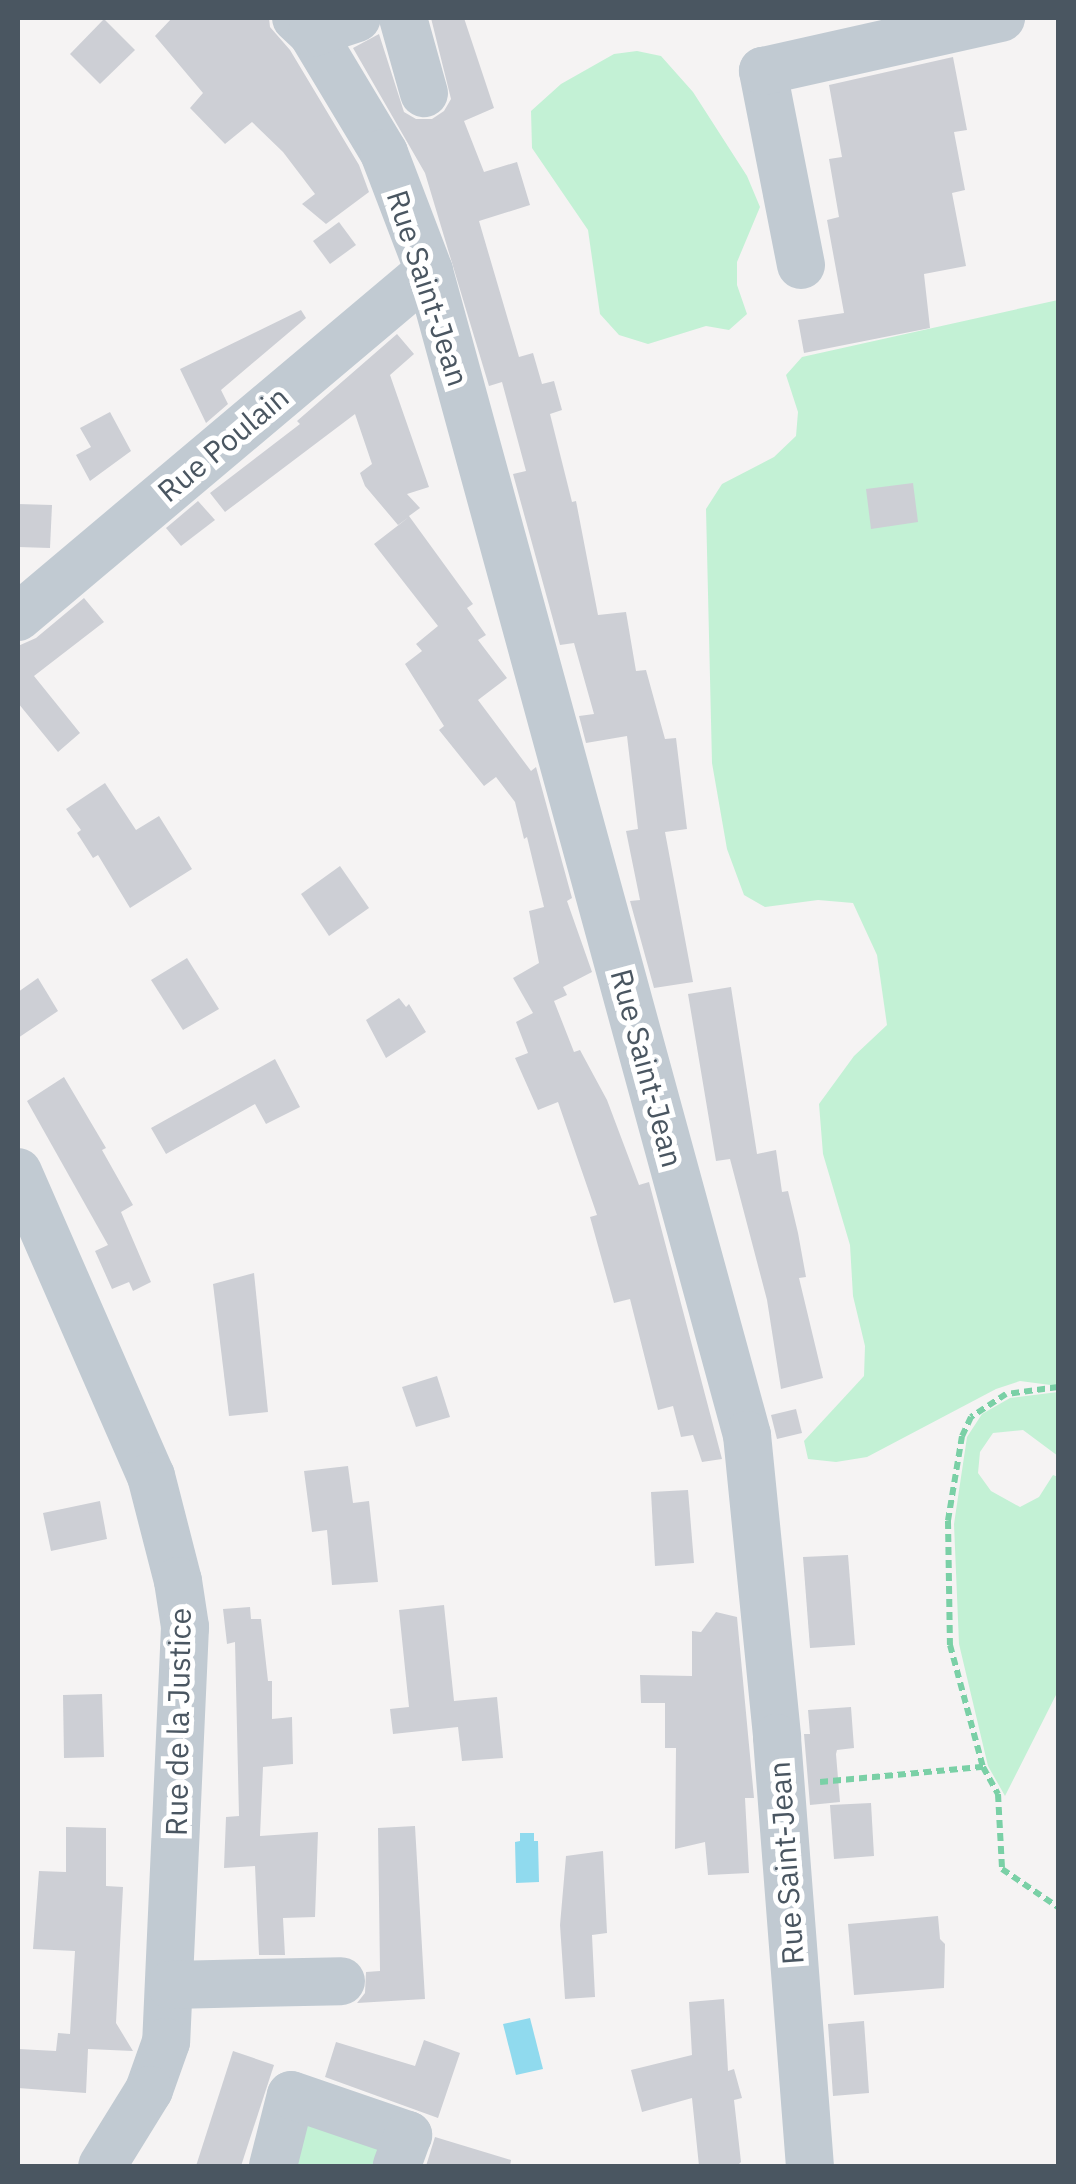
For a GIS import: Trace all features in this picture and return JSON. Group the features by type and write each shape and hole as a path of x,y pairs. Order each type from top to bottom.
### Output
{"street":[{"path":"304,25 357,18"},
{"path":"403,18 424,93"},
{"path":"801,265 764,71 1001,18"},
{"name":"Rue Saint-Jean","path":"304,25 384,153 429,271 747,1435 810,2166"},
{"name":"Rue Poulain","path":"18,616 429,271"},
{"name":"Rue de la Justice","path":"18,1172 151,1476 178,1581 184,1627 166,2042 149,2090 102,2166"},
{"path":"170,1985 341,1980"},
{"path":"273,2166 292,2095 408,2135 397,2166"}],"path":[{"path":"1058,1387 995,1399 970,1416 962,1436 948,1521 950,1645 983,1767 998,1794 1002,1869 1058,1907"},
{"path":"780,1786 983,1767"}],"green space":[{"path":"637,51 661,56 693,92 747,176 760,207 737,262 737,285 747,314 729,330 706,326 648,344 619,335 600,314 588,230 532,148 531,111 561,84 614,54"},
{"path":"1058,300 1058,1386 1020,1381 996,1389 867,1457 836,1462 808,1459 804,1441 864,1376 865,1346 853,1296 850,1245 823,1154 819,1104 854,1056 887,1025 877,955 853,903 818,900 765,907 744,895 727,849 712,763 706,509 722,484 774,457 796,436 798,412 786,375 802,357"},
{"path":"1058,1392 1058,1456 1023,1430 993,1433 980,1452 978,1473 991,1491 1020,1507 1039,1497 1053,1475 1058,1477 1058,1691 1005,1796 988,1766 959,1644 954,1524 967,1437 982,1414 1010,1398"},
{"path":"300,2120 381,2138 386,2166 286,2166"}],"water":[{"path":"520,1833 534,1833 534,1841 538,1841 539,1882 516,1883 515,1842 520,1841"},
{"path":"530,2018 543,2069 516,2075 503,2024"}],"building":[{"path":"172,18 269,18 270,27 290,50 359,165 369,192 326,224 302,204 315,194 283,152 252,122 225,144 190,108 203,93 155,36"},
{"path":"431,18 464,18 494,108 464,121 484,172 517,162 530,205 479,221 519,357 533,353 542,384 554,381 562,410 550,414 572,502 576,501 598,615 626,612 636,671 646,670 665,739 676,738 687,829 665,832 693,982 654,988 630,901 640,900 626,831 638,829 627,736 586,743 579,716 594,714 574,643 560,645 513,474 526,471 502,382 489,386 425,173 353,48 379,34 404,112 416,119 432,119 444,111 451,99"},
{"path":"104,19 135,50 100,84 70,54"},
{"path":"953,57 967,130 954,132 965,190 952,193 966,266 924,274 930,328 804,353 798,320 844,313 827,220 839,217 829,159 842,157 829,85"},
{"path":"339,222 356,245 330,264 313,241"},
{"path":"301,310 306,318 221,390 228,404 206,423 180,369"},
{"path":"397,334 414,354 390,375 429,487 407,494 420,508 409,516 473,604 467,608 486,635 478,640 507,678 478,700 531,771 536,767 572,898 567,901 592,972 563,987 567,995 554,1001 574,1052 580,1050 607,1100 639,1185 649,1182 722,1459 702,1462 693,1435 681,1437 673,1406 658,1410 630,1299 614,1303 590,1217 597,1215 558,1102 538,1110 515,1058 528,1053 516,1022 533,1013 513,978 539,963 529,911 544,907 527,837 524,839 515,802 496,777 484,786 439,730 444,726 405,664 422,651 416,644 438,626 374,544 409,517 398,525 365,486 360,473 372,464 355,414 225,512 210,493 300,424 297,421"},
{"path":"110,412 131,451 90,481 76,455 91,447 80,428"},
{"path":"913,483 918,522 871,529 866,489"},
{"path":"198,501 215,520 181,546 166,528"},
{"path":"18,504 52,505 50,548 18,547"},
{"path":"84,598 104,622 34,676 80,733 58,752 18,703 18,646 36,638"},
{"path":"105,783 136,830 159,816 192,869 130,908 98,855 93,858 77,833 81,830 66,809"},
{"path":"340,866 369,908 329,936 301,894"},
{"path":"187,958 219,1009 183,1030 151,980"},
{"path":"38,978 58,1011 18,1038 18,992"},
{"path":"731,987 757,1154 776,1150 782,1192 788,1191 798,1233 806,1277 799,1278 823,1378 781,1389 767,1300 730,1159 716,1161 688,994"},
{"path":"399,998 406,1007 409,1004 426,1032 386,1058 366,1020"},
{"path":"275,1059 300,1107 266,1124 255,1104 166,1154 151,1128"},
{"path":"64,1077 106,1148 102,1150 133,1205 121,1212 151,1282 133,1291 129,1282 112,1289 95,1251 108,1245 27,1101"},
{"path":"254,1273 268,1412 229,1416 213,1284"},
{"path":"437,1376 450,1417 416,1427 402,1387"},
{"path":"796,1409 802,1433 777,1439 771,1415"},
{"path":"348,1466 353,1503 369,1501 378,1582 332,1585 327,1530 312,1532 304,1471"},
{"path":"688,1490 694,1563 655,1566 651,1492"},
{"path":"100,1501 107,1539 51,1551 43,1513"},
{"path":"848,1555 855,1645 810,1648 803,1557"},
{"path":"444,1605 454,1701 497,1697 503,1758 462,1761 458,1727 393,1734 390,1709 409,1707 399,1610"},
{"path":"250,1607 251,1619 261,1619 268,1681 272,1681 272,1719 292,1717 293,1764 263,1767 260,1836 318,1832 315,1917 283,1918 285,1955 259,1955 255,1866 224,1868 226,1817 239,1816 235,1642 227,1644 223,1609"},
{"path":"716,1612 737,1617 754,1798 745,1798 749,1873 708,1875 705,1842 675,1849 676,1748 665,1748 665,1703 641,1703 640,1675 692,1676 692,1631 701,1632"},
{"path":"102,1694 104,1757 64,1758 63,1695"},
{"path":"851,1707 854,1748 837,1750 836,1754 840,1802 810,1805 804,1734 810,1734 808,1710"},
{"path":"871,1803 874,1856 834,1859 830,1805"},
{"path":"415,1826 425,1999 357,2003 365,1993 366,1972 380,1971 378,1828"},
{"path":"66,1827 106,1828 106,1886 123,1887 116,2023 133,2051 88,2049 86,2093 18,2088 18,2049 56,2051 58,2033 70,2034 75,1951 33,1949 39,1871 66,1872"},
{"path":"603,1851 607,1933 592,1935 595,1997 565,1999 560,1925 566,1856"},
{"path":"938,1916 940,1939 945,1944 944,1988 854,1995 848,1924"},
{"path":"724,1999 728,2071 734,2069 742,2098 734,2100 741,2162 737,2166 699,2166 692,2098 642,2112 631,2070 692,2055 689,2002"},
{"path":"864,2021 869,2093 833,2096 828,2024"},
{"path":"424,2040 460,2053 438,2118 325,2077 336,2042 415,2066"},
{"path":"233,2051 274,2065 241,2166 196,2166"},
{"path":"435,2137 511,2160 510,2166 426,2166"}]}
